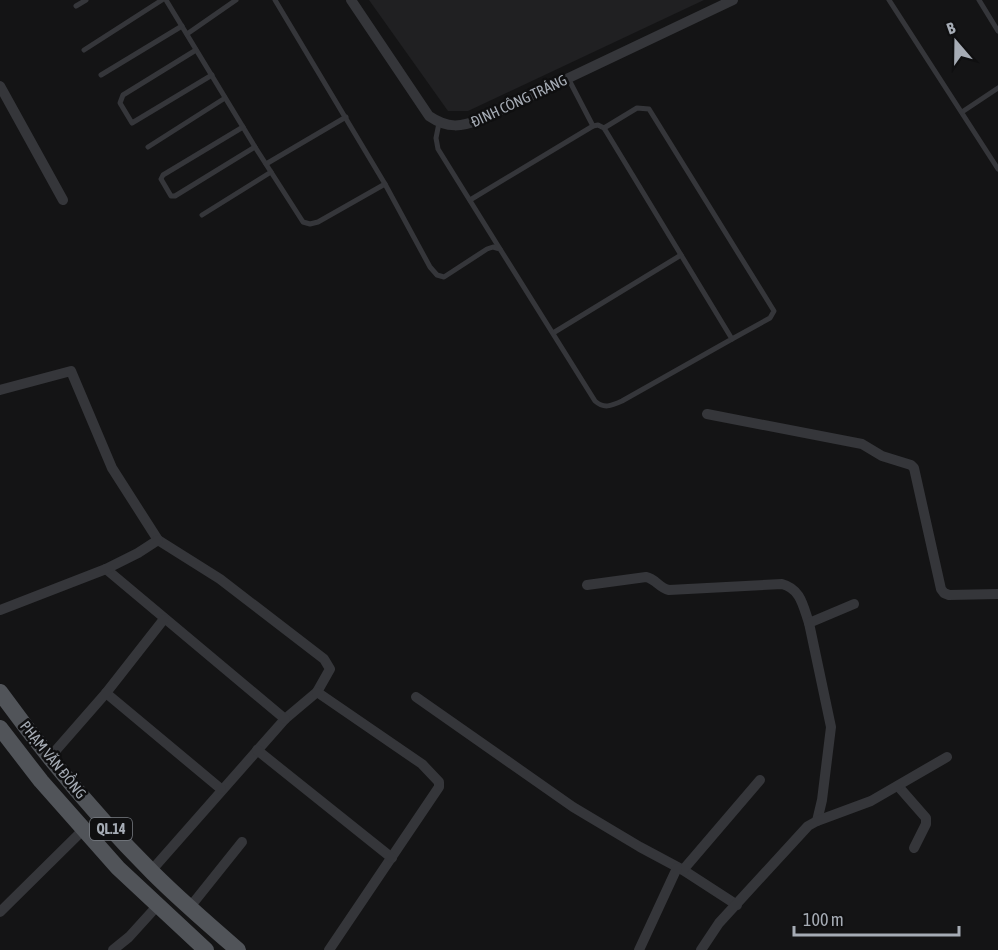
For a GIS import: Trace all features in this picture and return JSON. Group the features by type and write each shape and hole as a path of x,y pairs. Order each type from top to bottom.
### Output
{"main road":[{"name":"PHẠM VĂN ĐỒNG","path":"0,692 100,817 151,871 238,950"},
{"name":"PHẠM VĂN ĐỒNG","path":"0,728 41,781 118,868 206,950"}],"street":[{"path":"351,0 429,116 439,123"},
{"name":"ĐINH CÔNG TRÁNG","path":"439,123 464,126 733,0"},
{"path":"0,86 63,200"},
{"path":"0,390 71,371 112,468 158,540 220,579 324,659 330,669 317,692 285,719 151,871"},
{"path":"707,414 862,444 882,456 911,465 914,468 941,589 949,595 998,594"},
{"path":"0,610 106,569 158,540"},
{"path":"106,569 285,719"},
{"path":"587,585 646,577 654,580 665,590 782,584 790,586 799,594 808,623 831,727 822,800 817,821"},
{"path":"808,623 854,604"},
{"path":"50,757 106,693 164,619"},
{"path":"317,692 422,764 439,782 439,787 328,950"},
{"path":"106,693 221,789"},
{"path":"416,697 573,807 738,904"},
{"path":"257,750 392,858"},
{"path":"702,950 719,923 800,835 817,821 861,805 947,758"},
{"path":"639,950 680,869 760,780"},
{"path":"898,786 926,818 926,824 914,848"},
{"path":"0,912 83,830"},
{"path":"189,907 242,842"},
{"path":"113,950 129,937 158,905"}],"lane":[{"path":"76,6 86,0"},
{"path":"84,50 164,0 303,222 310,224 318,222 385,184"},
{"path":"187,34 236,0"},
{"path":"276,0 385,184 430,267 438,275 444,277 487,249 493,247 500,249"},
{"path":"889,0 998,169"},
{"path":"979,0 998,31"},
{"path":"101,75 182,27"},
{"path":"196,50 123,95 120,103 126,114 132,123 212,75"},
{"path":"568,78 593,126"},
{"path":"962,112 996,89 998,98"},
{"path":"148,147 225,98"},
{"path":"439,123 436,138 438,149 595,401 603,406 610,406 770,318 774,311 649,109 637,108 604,128"},
{"path":"266,164 346,117"},
{"path":"470,200 593,126 598,125 604,128 732,339"},
{"path":"243,127 163,175 161,179 171,196 175,196 255,147"},
{"path":"202,215 271,172"},
{"path":"553,333 681,255"}],"shaded area":[{"path":"369,0 704,0 468,111 448,111"}]}
